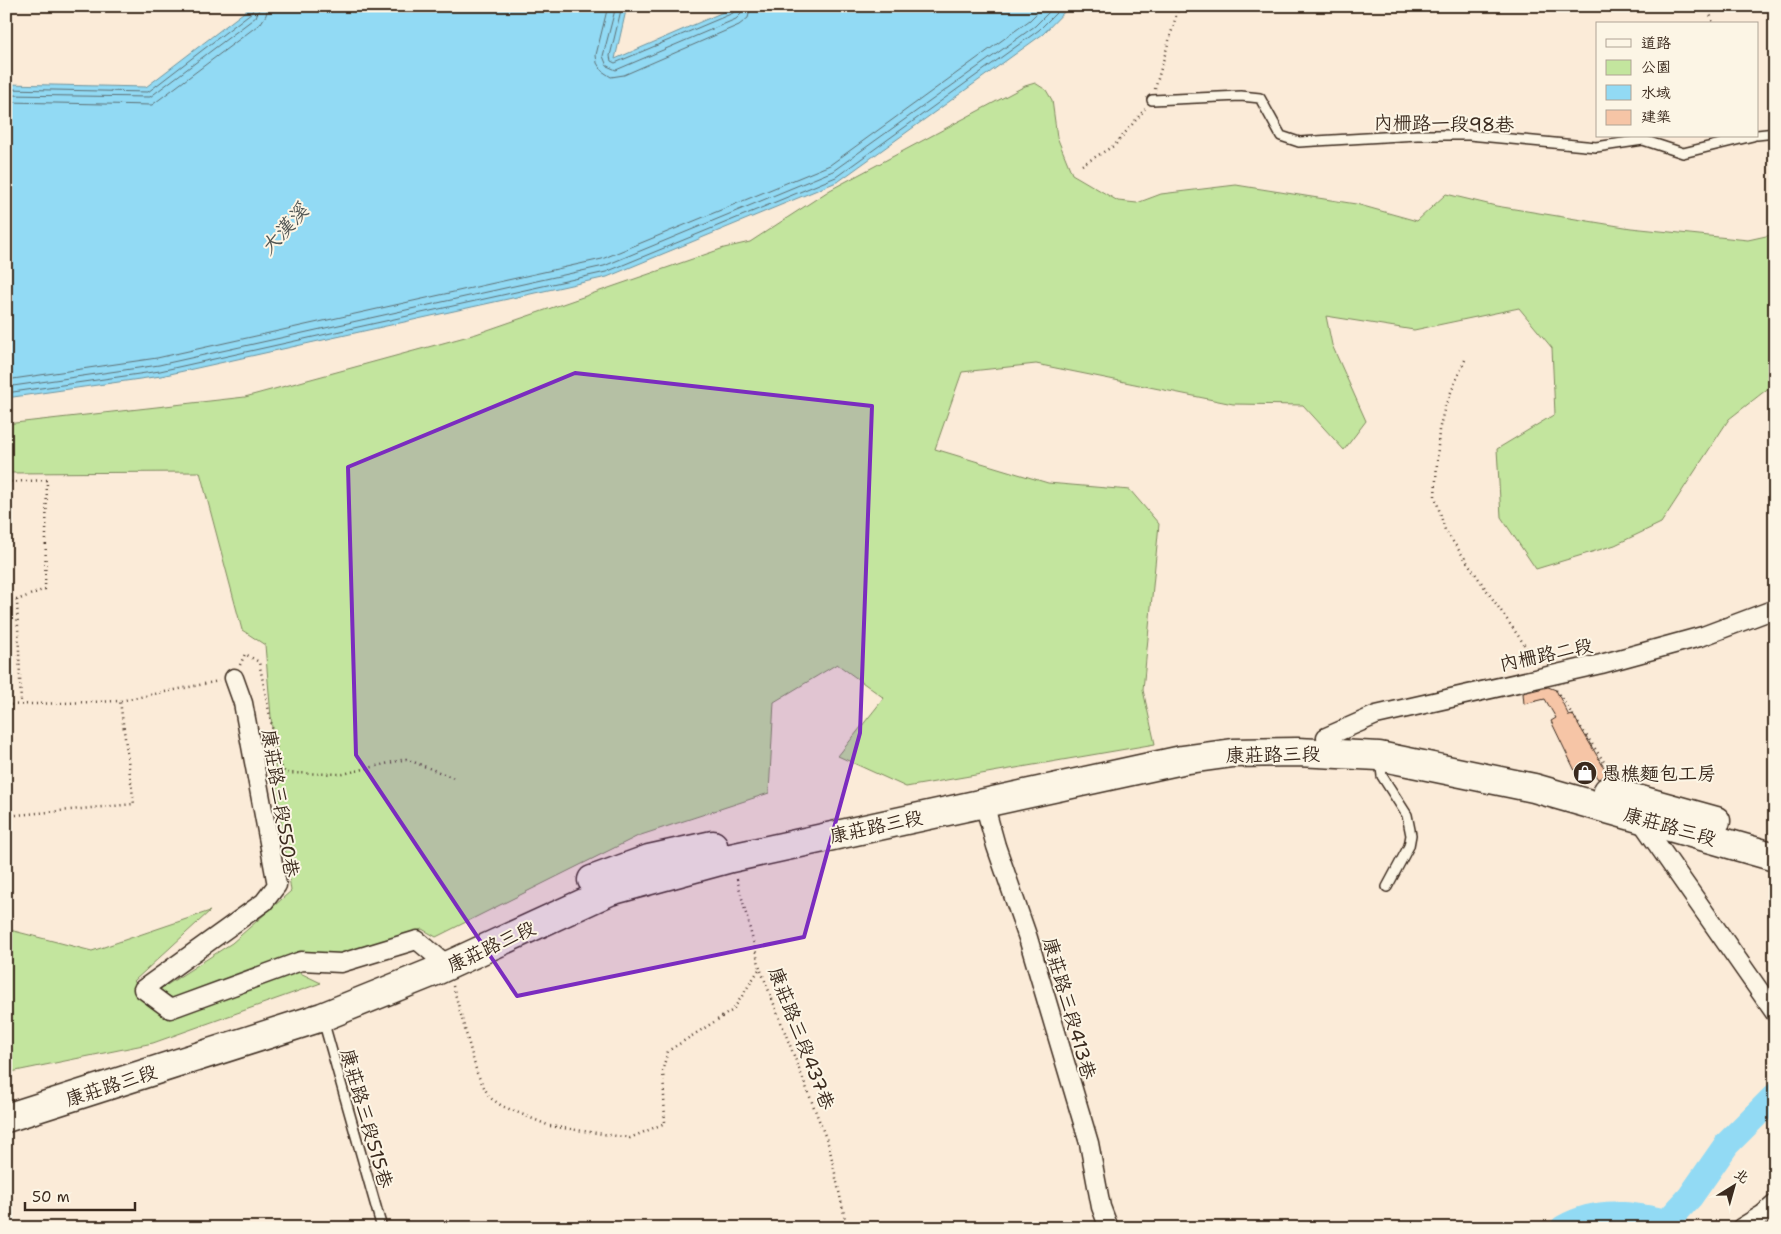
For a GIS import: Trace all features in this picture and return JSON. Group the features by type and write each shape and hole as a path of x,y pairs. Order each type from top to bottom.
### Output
{"main road":[{"name":"康莊路三段","path":"6,1118 322,1017 604,874 649,859 1212,742 1326,737 1534,788 1623,813 1641,821 1775,857"},
{"name":"康莊路三段","path":"6,1102 228,1031 439,959 610,891 731,858 1182,760 1233,753 1434,750 1627,796 1775,838"}],"street":[{"name":"內柵路二段","path":"1326,737 1376,715 1546,676 1703,636 1775,609"},
{"name":"康莊路三段550巷","path":"234,678 243,703 277,885 264,902 143,989 170,1009 301,961 341,962 417,940 439,959"},
{"name":"康莊路三段413巷","path":"984,803 996,846 1028,938 1089,1143 1102,1207 1109,1228"},
{"path":"1641,821 1775,1013"},
{"path":"1741,1228 1775,1204"}],"lane":[{"name":"內柵路一段98巷","path":"1152,100 1241,96 1260,98 1281,136 1299,142 1417,135 1469,135 1596,147 1643,140 1682,153 1744,138"},
{"path":"1758,136 1775,133"},
{"path":"1379,750 1382,776 1407,815 1411,834 1409,846 1387,887"},
{"name":"康莊路三段515巷","path":"322,1017 382,1228"}],"path":[{"path":"1708,6 1712,22"},
{"path":"1465,360 1446,406 1440,430 1435,496 1445,530 1627,796"},
{"path":"6,482 47,480 45,589 17,600 6,599"},
{"path":"6,704 21,704 17,600"},
{"path":"6,816 134,804 120,701"},
{"name":"康莊路三段437巷","path":"731,858 760,968 829,1146 847,1228"},
{"path":"439,959 477,1073 489,1097 502,1106 550,1126 630,1138 665,1123 663,1068 668,1051 733,1010 760,968"}],"highlighted area":[{"path":"575,373 872,406 860,733 804,937 517,996 356,755 348,467"}],"green space":[{"path":"1035,83 1046,90 1052,100 1057,137 1072,174 1118,201 1137,203 1161,194 1236,185 1356,204 1417,221 1446,194 1496,206 1631,228 1748,240 1775,234 1775,383 1729,419 1661,523 1615,545 1536,569 1501,517 1497,449 1555,414 1552,348 1519,308 1414,330 1326,316 1332,345 1366,421 1344,450 1303,405 1233,404 1036,364 962,372 935,449 1048,483 1130,490 1159,524 1143,690 1155,744 906,787 838,756 884,698 837,664 774,702 769,793 638,836 436,937 422,929 351,954 307,952 173,998 159,990 232,943 291,891 278,800 265,645 242,630 200,472 6,473 6,424 245,397 476,334 724,248 750,242 830,190 1025,86"},
{"path":"210,911 134,981 169,1019 294,970 321,983 153,1043 6,1073 6,929 92,951"}],"water":[{"name":"大漢溪","path":"252,6 627,6 615,59 737,6 1070,6 1043,34 839,181 607,277 161,376 6,398 6,84 146,87"}],"building":[{"path":"1548,687 1556,690 1569,716 1573,715 1609,776 1598,779 1593,772 1579,779 1551,721 1556,718 1545,699 1524,704 1523,693"}],"waterway":[{"path":"1563,1228 1576,1222 1602,1215 1627,1215 1667,1222 1690,1197 1727,1144 1775,1096"}],"place":[{"name":"愚樵麵包工房","path":"1585,773"}]}
